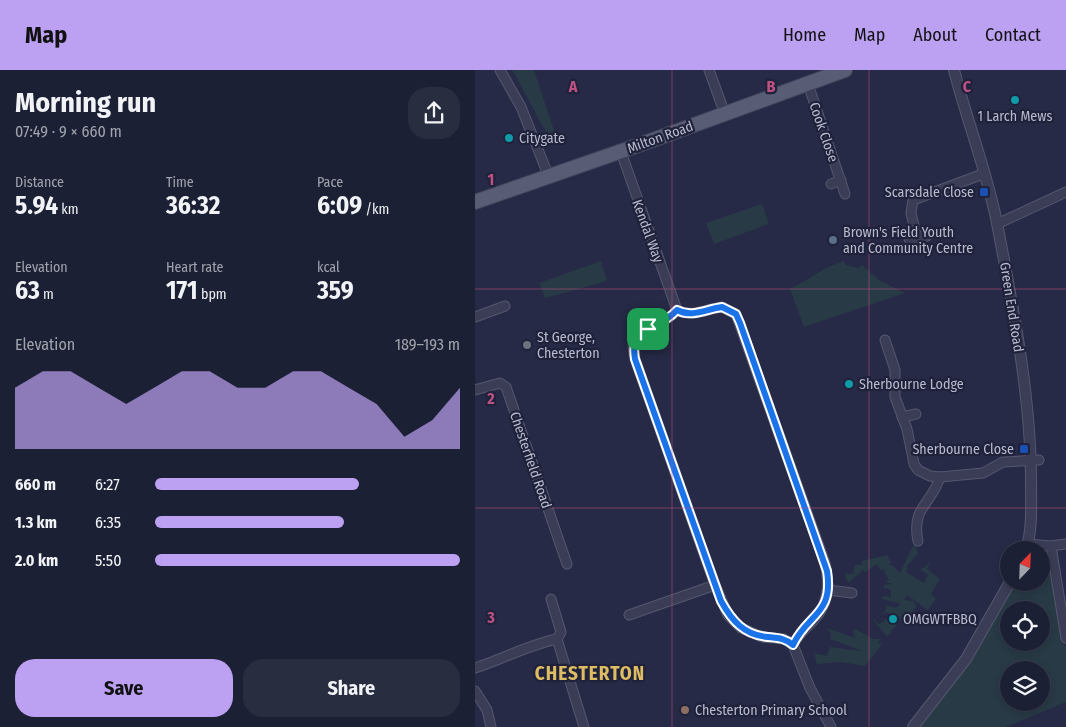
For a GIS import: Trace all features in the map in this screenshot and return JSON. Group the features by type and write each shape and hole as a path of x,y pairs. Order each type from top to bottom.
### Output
{"main road":[{"name":"Milton Road","path":"475,202 621,152 845,70"}],"street":[{"path":"500,70 521,107 549,177"},
{"path":"709,70 725,114"},
{"name":"Green End Road","path":"954,70 997,224 1015,319 1035,460 1028,541"},
{"name":"Cook Close","path":"808,84 845,194"},
{"name":"Kendal Way","path":"621,152 677,310"},
{"path":"927,236 913,239 911,213 913,200 983,174"},
{"name":"Cook Close","path":"831,184 841,180"},
{"path":"997,224 1066,192"},
{"path":"475,317 505,306"},
{"path":"793,645 799,634 821,610 828,590 825,563 736,314 722,307 696,314 684,314 677,310 668,321 640,333 633,346 635,359 715,585 729,614 741,628 762,637 784,639 793,645 811,688 831,727"},
{"path":"885,340 895,370 895,397 915,464 925,474 941,477 983,473 1003,462 1035,460"},
{"name":"Chesterfield Road","path":"475,390 500,383 505,387 567,564"},
{"path":"902,417 916,414"},
{"path":"918,541 916,526 920,509 937,487 941,477"},
{"path":"906,526 916,526"},
{"path":"1066,544 1051,546 1063,607 1066,638"},
{"path":"629,615 715,585"},
{"path":"828,590 852,593"},
{"path":"913,727 966,659 1005,591"},
{"path":"475,668 495,662 508,654 557,638 561,632 551,599"},
{"path":"557,638 584,727"},
{"path":"475,691 487,710 491,727"}],"shaded area":[{"path":"512,70 534,70 559,146 547,133"},
{"path":"762,204 769,224 714,244 706,223"},
{"path":"601,261 607,281 545,298 539,283"},
{"path":"844,261 845,265 859,268 862,265 879,280 905,293 804,327 790,289 830,266"},
{"path":"915,542 918,553 906,567 908,568 906,572 924,583 928,575 920,569 924,568 931,560 927,569 940,579 931,594 936,599 928,610 907,595 904,600 913,601 917,607 913,609 915,612 909,621 902,617 887,637 872,618 879,624 885,621 883,618 892,622 895,617 887,612 881,615 886,610 886,605 896,608 901,604 882,599 883,596 891,597 891,590 884,588 884,585 893,584 885,582 889,580 883,569 880,570 877,564 865,572 863,570 848,583 845,574 853,574 855,565 862,565 862,561 887,555 891,563 888,565 892,565 900,573"},
{"path":"1050,567 1066,649 1066,702 1050,709 1050,661 1000,661 1000,711 1044,711 1006,727 920,727 967,663 1000,607 1000,651 1050,651 1050,601 1003,601 1009,591 1050,591"},
{"path":"826,628 856,638 853,633 855,629 874,639 880,639 878,643 882,644 865,666 841,662 817,664 814,653 827,656 830,647 862,651 830,639 831,633"}],"place":[{"name":"1 Larch Mews","path":"1015,100"},
{"name":"Citygate","path":"509,138"},
{"name":"Scarsdale Close","path":"984,192"},
{"name":"Brown's Field Youth and Community Centre","path":"833,240"},
{"name":"St George, Chesterton","path":"527,345"},
{"name":"Sherbourne Lodge","path":"849,384"},
{"name":"Sherbourne Close","path":"1024,449"},
{"name":"OMGWTFBBQ","path":"893,619"},
{"name":"Chesterton Primary School","path":"685,710"}],"district":[{"name":"CHESTERTON","path":"590,673"}],"route":[{"path":"722,307 736,314 825,563 828,577 828,590 823,606 817,616 799,634 793,645 784,639 762,637 741,628 735,623 721,601 635,359 633,346 635,339 640,333 648,329 668,321 677,310 684,314 696,314 722,307"}]}
